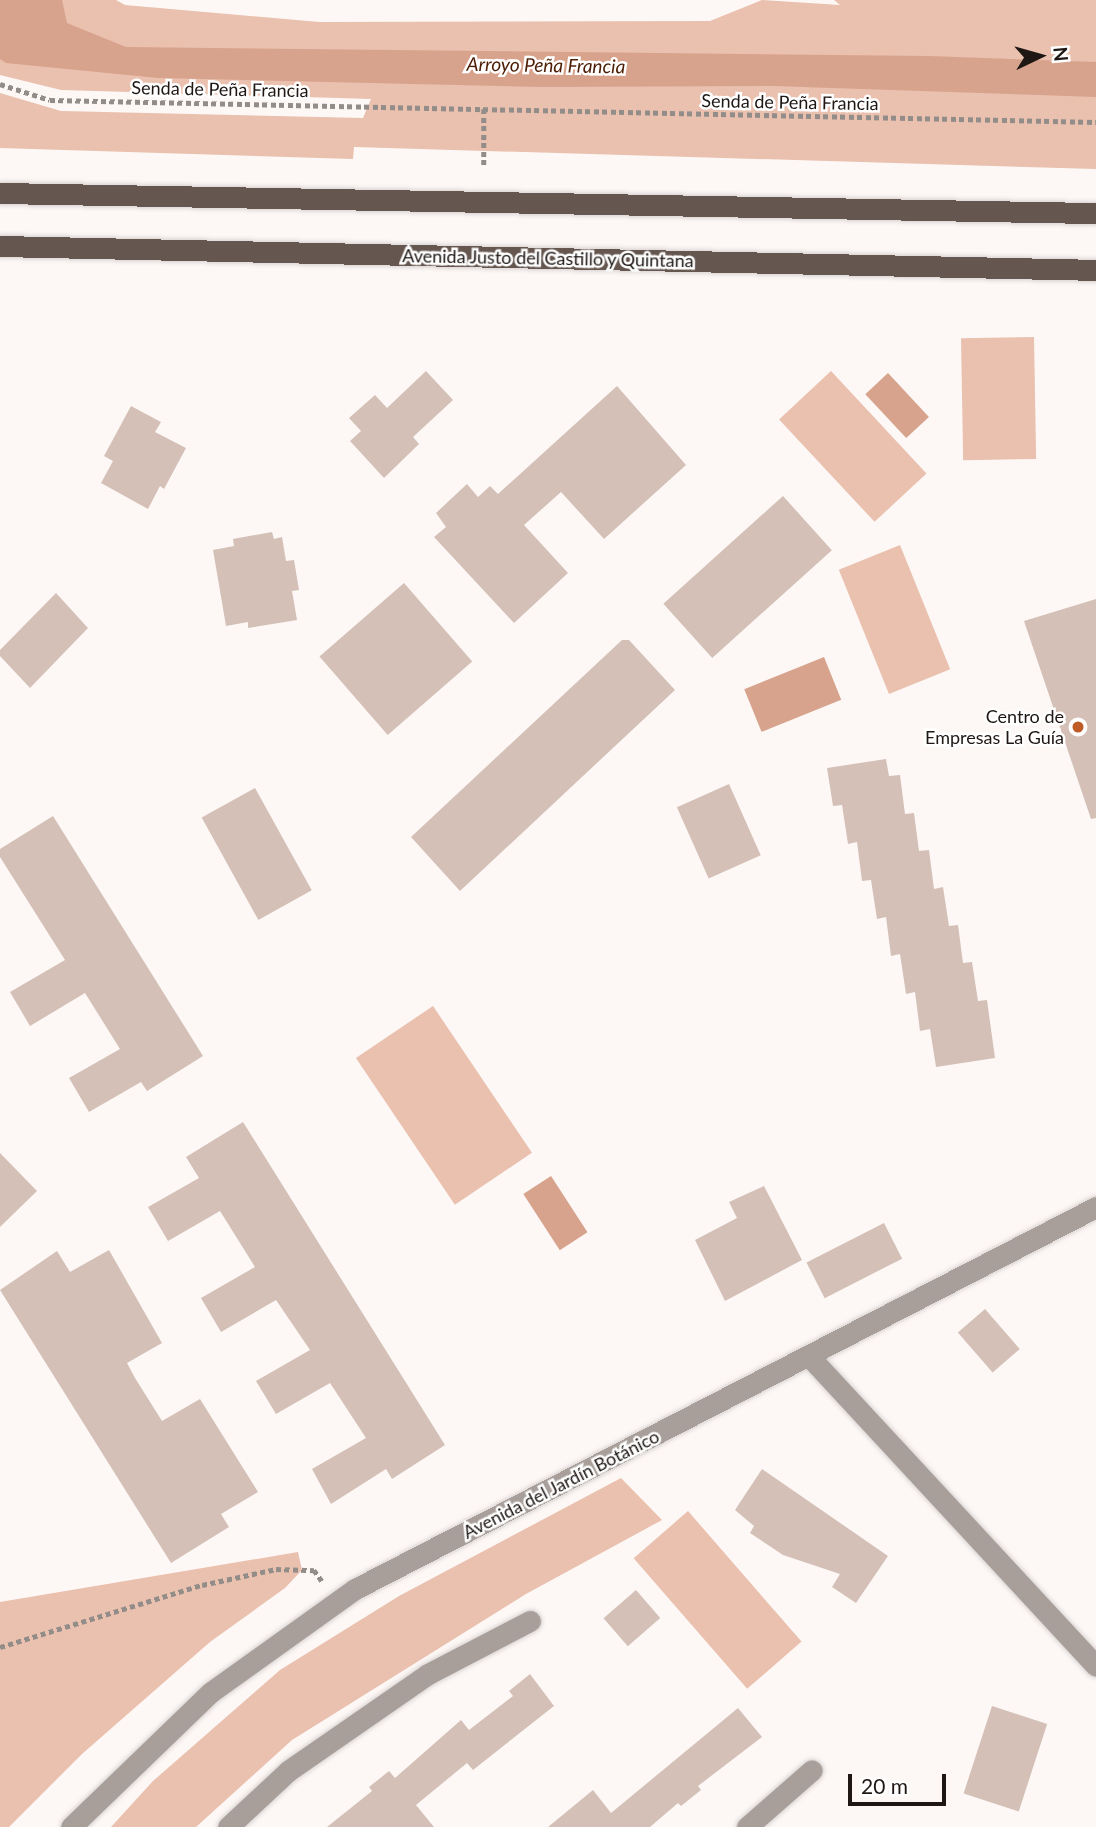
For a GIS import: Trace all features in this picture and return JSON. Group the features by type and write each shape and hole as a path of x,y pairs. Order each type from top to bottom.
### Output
{"main road":[{"path":"0,193 1096,213"},
{"name":"Avenida Justo del Castillo y Quintana","path":"0,246 1096,270"}],"street":[{"name":"Avenida del Jardín Botánico","path":"71,1827 211,1692 338,1601 1096,1207"},
{"path":"809,1356 1096,1666"},
{"path":"228,1827 288,1771 428,1674 530,1621"},
{"path":"747,1827 812,1770"}],"path":[{"name":"Senda de Peña Francia","path":"0,84 50,100 1096,122"},
{"path":"484,109 484,168"},
{"path":"0,1647 202,1585 276,1569 314,1570 338,1601"}],"shaded area":[{"path":"0,0 116,0 125,5 319,22 710,21 762,0 840,5 834,0 1096,0 1096,169 354,147 353,159 0,148 0,93 61,111 363,118 371,99 61,90 0,75"},
{"path":"1034,337 1036,459 963,460 961,338"},
{"path":"831,371 926,473 875,522 779,419"},
{"path":"900,545 950,669 889,694 839,570"},
{"path":"433,1006 532,1153 455,1205 356,1058"},
{"path":"621,1478 662,1520 526,1594 292,1740 196,1827 111,1827 153,1781 280,1670 399,1596"},
{"path":"688,1511 801,1642 747,1689 634,1558"},
{"path":"298,1552 302,1570 285,1588 210,1642 82,1754 9,1827 0,1827 0,1602"}],"water":[{"name":"Arroyo Peña Francia","path":"0,0 62,0 67,23 126,47 929,56 1096,62 1096,97 773,86 541,87 158,78 6,63 0,59"},
{"path":"888,373 929,417 906,438 865,394"},
{"path":"824,657 841,700 761,732 744,689"},
{"path":"551,1176 587,1232 560,1250 523,1194"}],"building":[{"path":"426,371 453,400 413,437 419,444 384,478 350,441 361,431 349,418 375,395 387,408"},
{"path":"617,386 686,465 604,539 561,492 524,525 568,573 514,623 434,537 446,527 436,513 467,484 478,497 490,486 498,494"},
{"path":"131,406 161,422 155,432 186,448 164,489 160,486 148,509 101,483 113,461 104,456"},
{"path":"783,496 832,550 712,658 663,604"},
{"path":"272,532 274,539 282,537 286,561 294,560 299,590 292,591 297,620 248,628 248,622 226,626 213,550 234,546 233,539"},
{"path":"404,583 472,661 388,735 319,656"},
{"path":"56,593 88,628 30,688 0,656 0,650"},
{"name":"Centro de Empresas La Guía","path":"1096,599 1096,818 1091,819 1024,621"},
{"path":"622,640 629,640 675,690 460,891 411,837"},
{"path":"886,759 889,776 900,775 905,814 914,813 919,851 929,850 934,889 943,887 949,926 958,925 963,963 972,962 978,1001 987,1000 995,1058 936,1067 930,1029 920,1031 915,992 906,994 900,954 891,956 886,917 877,919 871,880 862,881 857,842 848,844 842,805 833,806 827,768"},
{"path":"729,784 761,855 709,878 677,807"},
{"path":"255,788 312,890 258,920 202,818"},
{"path":"53,816 203,1056 147,1091 141,1082 89,1112 69,1078 120,1049 85,993 30,1026 10,992 65,960 0,857 0,849"},
{"path":"243,1122 445,1445 392,1479 386,1469 331,1504 312,1469 366,1438 330,1383 276,1414 256,1381 310,1350 276,1300 221,1332 201,1298 255,1267 220,1211 168,1241 148,1207 199,1178 186,1157"},
{"path":"0,1153 37,1191 0,1227"},
{"path":"764,1186 802,1260 725,1301 695,1240 737,1218 729,1202"},
{"path":"884,1223 902,1259 825,1298 806,1262"},
{"path":"109,1250 162,1343 127,1363 135,1378 162,1421 200,1399 258,1492 221,1514 229,1527 171,1563 0,1290 57,1251 70,1272"},
{"path":"985,1309 1020,1349 993,1373 958,1333"},
{"path":"762,1469 888,1556 856,1603 832,1587 840,1574 783,1555 750,1533 754,1526 735,1510"},
{"path":"636,1590 660,1618 628,1646 604,1618"},
{"path":"530,1674 554,1706 473,1770 467,1763 416,1805 434,1827 327,1827 372,1791 369,1787 389,1771 395,1778 461,1720 469,1730 513,1696 509,1691"},
{"path":"992,1706 1047,1724 1019,1811 964,1793"},
{"path":"738,1708 762,1737 698,1786 701,1790 681,1806 678,1803 650,1827 548,1827 593,1790 611,1813"}],"place":[{"name":"Centro de Empresas La Guía","path":"1078,727"}]}
